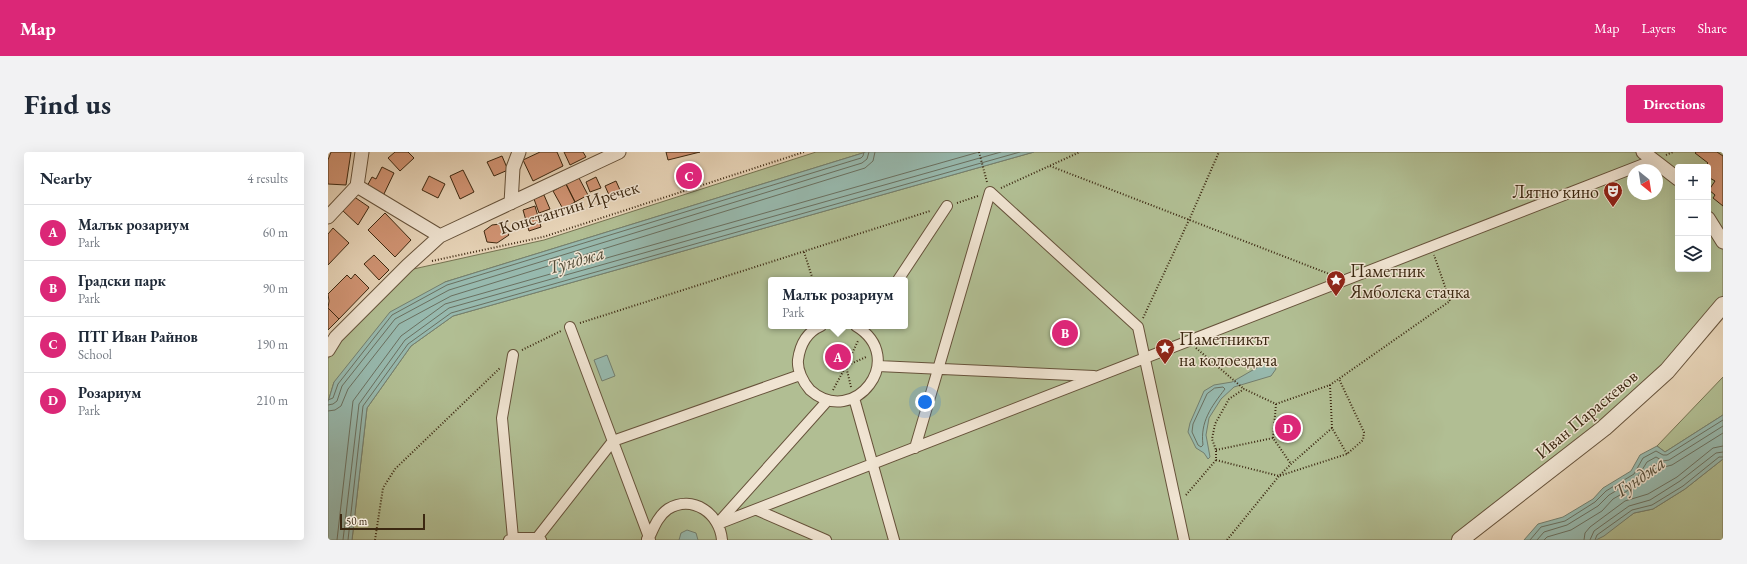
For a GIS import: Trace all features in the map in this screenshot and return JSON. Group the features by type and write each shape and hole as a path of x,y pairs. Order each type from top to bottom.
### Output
{"street":[{"path":"328,217 357,186 362,152"},
{"path":"511,202 513,168 519,152"},
{"path":"328,350 332,337 440,236 619,152"},
{"path":"1644,152 1675,176"},
{"path":"718,524 1654,160"},
{"path":"357,186 440,236"},
{"path":"915,448 990,192 1138,327 1184,540"},
{"path":"328,205 346,198"},
{"path":"900,277 947,206"},
{"path":"1711,223 1723,242"},
{"name":"Иван Параскевов","path":"1460,540 1604,428 1667,371 1723,305"},
{"path":"570,327 613,441 647,539"},
{"path":"816,329 806,338 800,349 798,362 800,374 806,386 816,395 828,400 841,401 854,398 866,390 874,379 878,366 877,353 872,341 863,329"},
{"path":"513,355 502,418 511,539 539,539 613,441 800,374"},
{"path":"878,366 1098,376"},
{"path":"854,398 894,540"},
{"path":"718,524 828,400"},
{"path":"647,539 660,516 678,505 686,504 702,508 709,512 718,524 722,540"},
{"path":"757,510 826,540"}],"path":[{"name":"Константин Иречек","path":"430,261 543,237 804,152"},
{"path":"979,152 990,192"},
{"path":"375,540 383,488 395,470 513,355 570,327 990,192 1080,152"},
{"path":"1138,327 1189,220 1219,152"},
{"path":"1050,166 1346,280"},
{"path":"1188,342 1244,388 1276,404 1330,385 1450,301 1431,247"},
{"path":"804,252 812,277"},
{"path":"828,400 846,366 862,329"},
{"path":"846,366 877,353"},
{"path":"846,366 854,398"},
{"path":"1216,460 1279,476 1347,454 1363,440 1364,432 1339,379"},
{"path":"1330,385 1332,428 1347,454"},
{"path":"1176,506 1216,460 1216,450 1212,439 1215,424 1229,399 1244,388"},
{"path":"1276,404 1273,438 1291,464"},
{"path":"1227,540 1279,476 1332,428"},
{"path":"1216,450 1273,438"}],"green space":[{"path":"816,152 866,152 445,282 334,382 328,402 328,359 334,346 409,270 544,240"},
{"path":"1034,152 1723,152 1723,305 1667,371 1460,540 352,540 367,408 411,346 453,316"},
{"path":"1723,377 1723,415 1665,452 1657,446"},
{"path":"1723,459 1723,540 1596,540 1634,513 1653,509 1685,489"}],"water":[{"name":"Тунджа","path":"866,152 1034,152 453,316 411,346 367,408 352,540 328,540 328,402 334,382 390,312 445,282"},
{"path":"607,355 615,376 602,381 594,360"},
{"path":"1265,363 1273,363 1276,369 1271,376 1234,387 1221,399 1209,418 1206,435 1210,457 1208,459 1204,453 1196,448 1188,432 1190,423 1204,391 1214,385 1232,382"},
{"name":"Тунджа","path":"1723,415 1723,459 1685,489 1653,509 1634,513 1604,536 1596,540 1524,540 1538,524 1563,517 1593,499 1603,488 1631,471 1640,455 1657,446 1665,452"},
{"path":"687,530 696,533 698,540 679,540 681,533"}],"building":[{"path":"331,152 351,152 346,185 328,184 328,160"},
{"path":"395,152 408,152 414,158 400,171 388,158"},
{"path":"540,152 557,152 563,166 533,181 523,160"},
{"path":"564,152 583,152 586,157 570,165"},
{"path":"666,152 700,152 668,160"},
{"path":"1717,152 1723,156 1723,206 1713,198 1715,195 1711,192 1711,187 1715,181 1711,179 1711,164 1707,164 1708,163 1695,153"},
{"path":"502,156 508,170 494,176 487,162"},
{"path":"382,167 394,173 383,196 366,188 372,177 376,179"},
{"path":"463,170 474,192 460,199 450,176"},
{"path":"429,176 445,184 438,198 422,190"},
{"path":"596,177 601,188 590,192 586,182"},
{"path":"579,178 588,195 575,202 566,184"},
{"path":"616,181 620,190 609,195 605,186"},
{"path":"566,184 575,202 563,209 553,191"},
{"path":"544,195 550,209 539,213 534,199"},
{"path":"353,196 369,207 358,225 342,210"},
{"path":"535,206 541,227 529,231 523,210"},
{"path":"385,213 411,240 395,257 368,230"},
{"path":"500,224 509,235 497,243 487,242 484,231 492,225"},
{"path":"333,228 349,243 328,265 328,234"},
{"path":"374,255 389,270 379,280 364,264"},
{"path":"355,274 369,288 339,319 328,308 328,294 347,275 351,279"},
{"path":"328,308 339,319 328,330"}],"place":[{"name":"ПТГ Иван Райнов","path":"689,176"},
{"name":"Лятно кино","path":"1613,208"},
{"name":"Паметник Ямболска стачка","path":"1336,297"},
{"name":"Градски парк","path":"1065,333"},
{"name":"Малък розариум","path":"838,357"},
{"name":"Паметникът на колоездача","path":"1165,365"},
{"name":"Розариум","path":"1288,428"}]}
